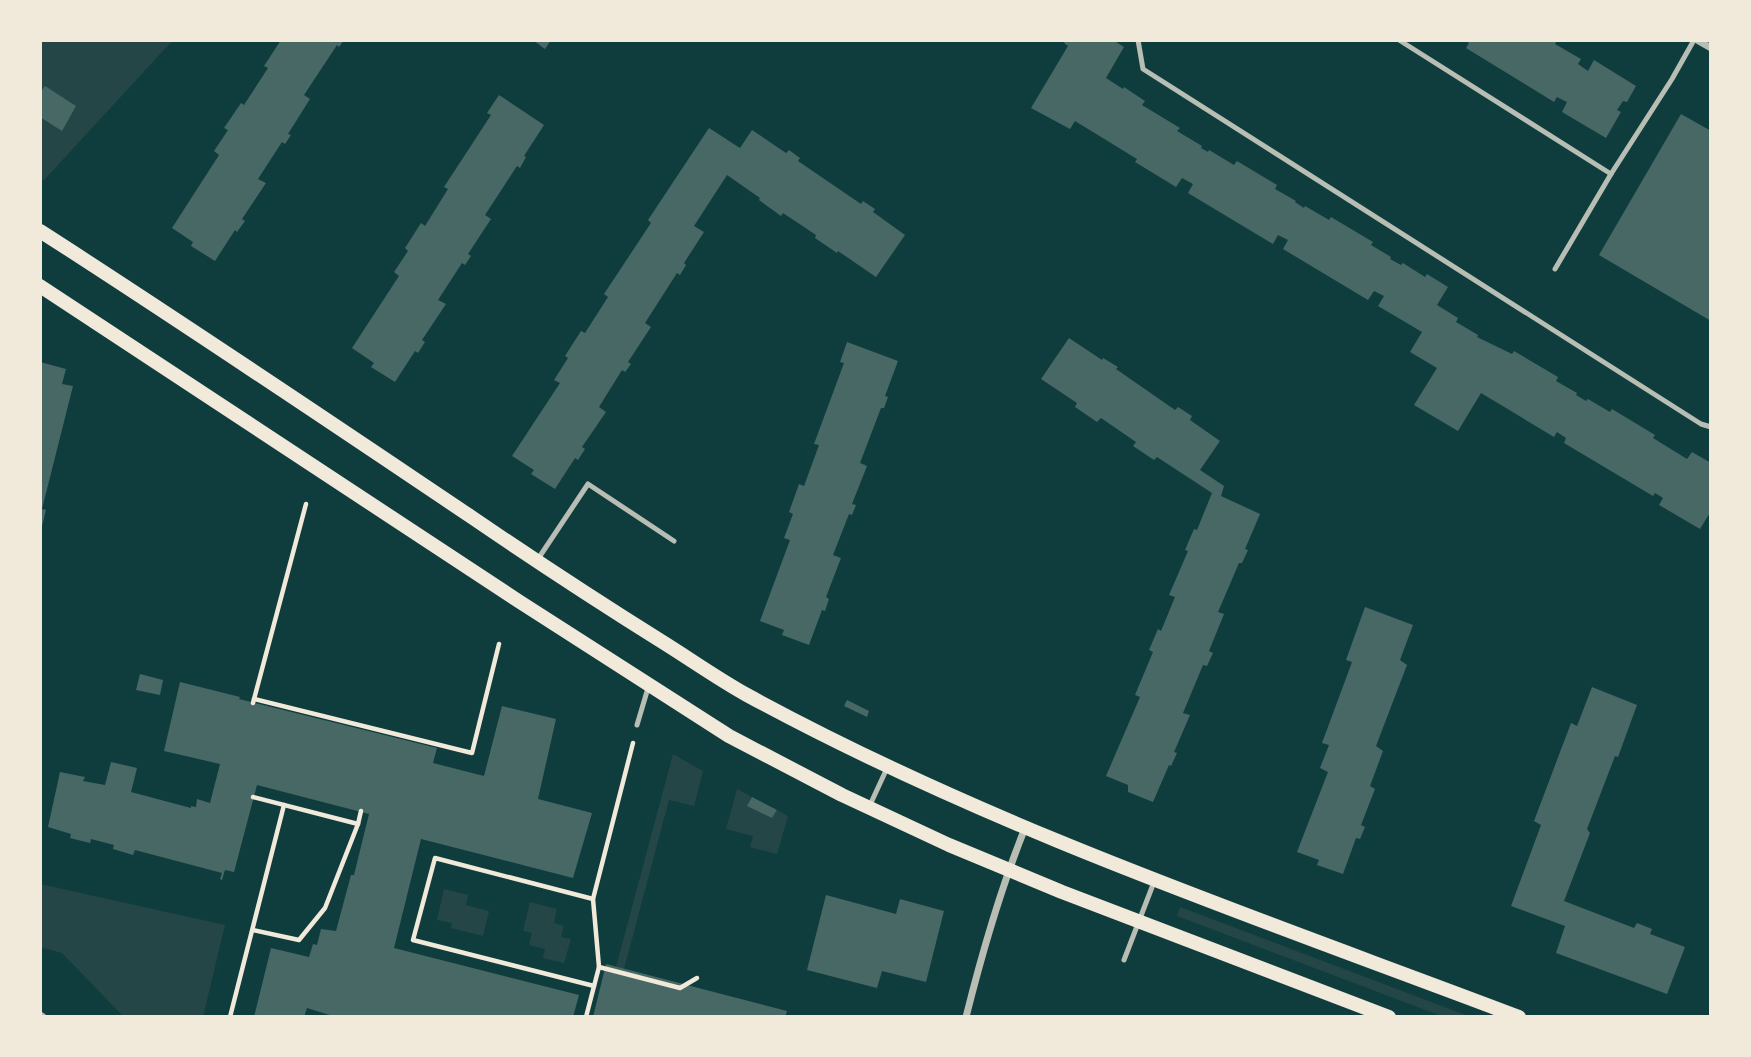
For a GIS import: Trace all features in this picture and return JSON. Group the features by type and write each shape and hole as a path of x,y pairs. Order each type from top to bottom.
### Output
{"main road":[{"path":"40,231 537,562 741,691 888,766 1025,828 1155,880 1519,1017"},
{"path":"40,286 729,736 869,808 949,845 1139,922 1389,1017"}],"street":[{"path":"1695,40 1711,48"},
{"path":"966,1017 988,932 1025,828"}],"lane":[{"path":"1138,40 1143,69 1701,424 1711,427"},
{"path":"1399,40 1611,174"},
{"path":"1555,269 1695,40"},
{"path":"537,562 588,484 674,541"},
{"path":"637,725 649,685"},
{"path":"869,808 888,766"},
{"path":"1124,960 1155,880"}],"path":[{"path":"306,504 253,701 472,752 499,644"},
{"path":"586,1017 599,967 593,899 637,725"},
{"path":"253,797 358,824"},
{"path":"230,1017 284,805"},
{"path":"253,930 299,940 325,908 361,811"},
{"path":"593,899 435,858 413,940 594,986"},
{"path":"599,967 680,988 697,978"}],"shaded area":[{"path":"40,40 173,40 44,180 40,178"},
{"path":"673,754 703,771 694,806 669,800 624,969 616,967"},
{"path":"737,789 752,797 748,806 772,818 777,810 788,816 777,854 750,847 753,836 726,829"},
{"path":"40,884 225,925 203,1017 124,1017 62,953 40,947"},
{"path":"444,889 468,895 466,905 489,911 483,936 451,928 452,923 437,920"},
{"path":"530,902 557,909 554,923 564,926 561,937 571,939 564,963 543,958 545,949 529,945 532,933 523,931"},
{"path":"1180,907 1471,1017 1444,1017 1177,916"}],"building":[{"path":"281,40 344,40 339,47 337,45 304,95 310,99 288,134 291,135 285,144 282,142 258,179 266,183 242,219 245,221 237,232 235,230 215,261 191,246 193,242 172,228 219,155 214,151 228,130 224,128 241,103 244,105 268,68 264,66"},
{"path":"533,40 551,40 545,49"},
{"path":"1066,40 1113,40 1124,47 1106,78 1145,101 1142,105 1180,128 1177,131 1208,152 1209,150 1234,165 1237,161 1277,185 1275,189 1304,208 1305,206 1329,220 1331,217 1373,242 1371,245 1391,257 1390,259 1401,265 1403,263 1425,277 1427,274 1448,287 1437,305 1458,318 1456,322 1478,335 1477,337 1512,354 1514,351 1558,377 1556,381 1577,393 1576,395 1610,412 1612,409 1655,435 1653,438 1687,459 1692,452 1711,463 1711,511 1700,529 1659,505 1663,498 1655,493 1653,496 1564,443 1566,438 1557,432 1554,437 1481,393 1458,431 1414,405 1437,368 1410,352 1422,332 1378,306 1384,296 1374,291 1368,300 1283,249 1288,240 1278,235 1273,244 1188,193 1193,184 1182,178 1176,187 1135,162 1137,159 1075,121 1070,129 1031,108 1068,46 1064,43"},
{"path":"1463,40 1556,40 1555,44 1581,59 1578,64 1588,71 1594,60 1636,86 1627,102 1623,101 1617,110 1621,112 1606,138 1562,112 1567,102 1557,97 1554,102 1466,48 1469,43"},
{"path":"45,86 76,106 62,131 40,117 40,93"},
{"path":"499,95 544,125 524,156 526,157 520,168 517,166 485,215 491,219 468,254 471,256 465,265 462,263 438,300 446,304 422,340 425,342 418,353 415,351 395,382 371,367 374,363 352,348 399,276 394,272 408,251 405,248 421,223 425,226 448,189 444,187 491,115 487,113"},
{"path":"1681,114 1711,131 1711,321 1599,255"},
{"path":"709,128 740,148 752,130 786,153 789,150 800,158 798,161 861,204 863,201 875,209 873,212 905,235 876,277 815,238 816,235 783,213 781,216 727,175 694,226 704,232 684,263 686,265 680,275 677,273 645,323 651,327 628,362 631,364 625,372 622,370 599,407 606,412 582,447 585,449 578,460 575,458 555,489 531,474 534,470 512,456 560,383 554,380 568,358 565,356 581,331 585,333 608,297 604,294 651,223 648,220"},
{"path":"1069,338 1102,360 1103,358 1118,367 1116,369 1175,410 1178,407 1192,416 1190,420 1220,441 1200,470 1224,486 1221,496 1260,514 1245,549 1248,550 1242,563 1239,563 1218,612 1224,614 1209,651 1213,653 1207,666 1203,665 1183,713 1190,715 1174,752 1177,753 1153,802 1128,792 1128,785 1106,776 1140,697 1135,695 1153,652 1149,650 1158,629 1161,631 1175,597 1169,595 1188,551 1185,550 1194,529 1197,530 1212,493 1157,457 1154,460 1133,446 1136,442 1101,418 1097,422 1075,407 1077,403 1041,379"},
{"path":"847,342 898,361 885,396 888,397 884,408 881,408 860,463 867,466 852,504 856,505 852,515 849,514 833,555 841,558 826,597 829,599 825,611 822,610 809,645 782,635 784,630 760,621 790,540 784,538 793,514 789,512 799,484 804,486 819,445 814,444 844,363 840,362"},
{"path":"40,362 66,369 62,384 73,386 42,509 46,510 41,530"},
{"path":"1365,607 1413,625 1400,660 1407,665 1376,746 1383,751 1370,786 1375,789 1361,825 1365,827 1360,839 1356,838 1343,874 1317,865 1319,860 1297,852 1328,772 1320,768 1329,745 1322,743 1352,662 1346,660"},
{"path":"140,674 163,680 160,695 136,690"},
{"path":"180,682 437,748 433,763 484,776 502,706 556,719 538,799 592,813 573,878 421,839 394,948 579,995 573,1017 336,1017 307,1008 304,1017 254,1017 271,948 309,957 313,944 317,945 321,929 336,931 351,875 354,875 369,814 257,785 234,872 225,870 222,880 222,873 135,850 133,855 113,849 114,845 91,839 90,843 70,838 71,834 48,827 60,772 85,777 83,781 105,785 111,762 137,768 131,792 191,808 196,807 197,799 210,803 220,764 164,751"},
{"path":"1592,687 1637,705 1587,829 1590,833 1564,901 1634,928 1637,923 1652,929 1650,934 1685,947 1667,994 1556,953 1565,926 1511,906 1541,825 1534,821 1571,723 1577,726"},
{"path":"847,700 869,711 867,717 844,706"},
{"path":"752,797 777,810 772,818 747,806"},
{"path":"826,895 896,914 900,899 944,911 926,982 882,971 877,988 807,970"},
{"path":"606,964 787,1011 785,1017 593,1017"}]}
